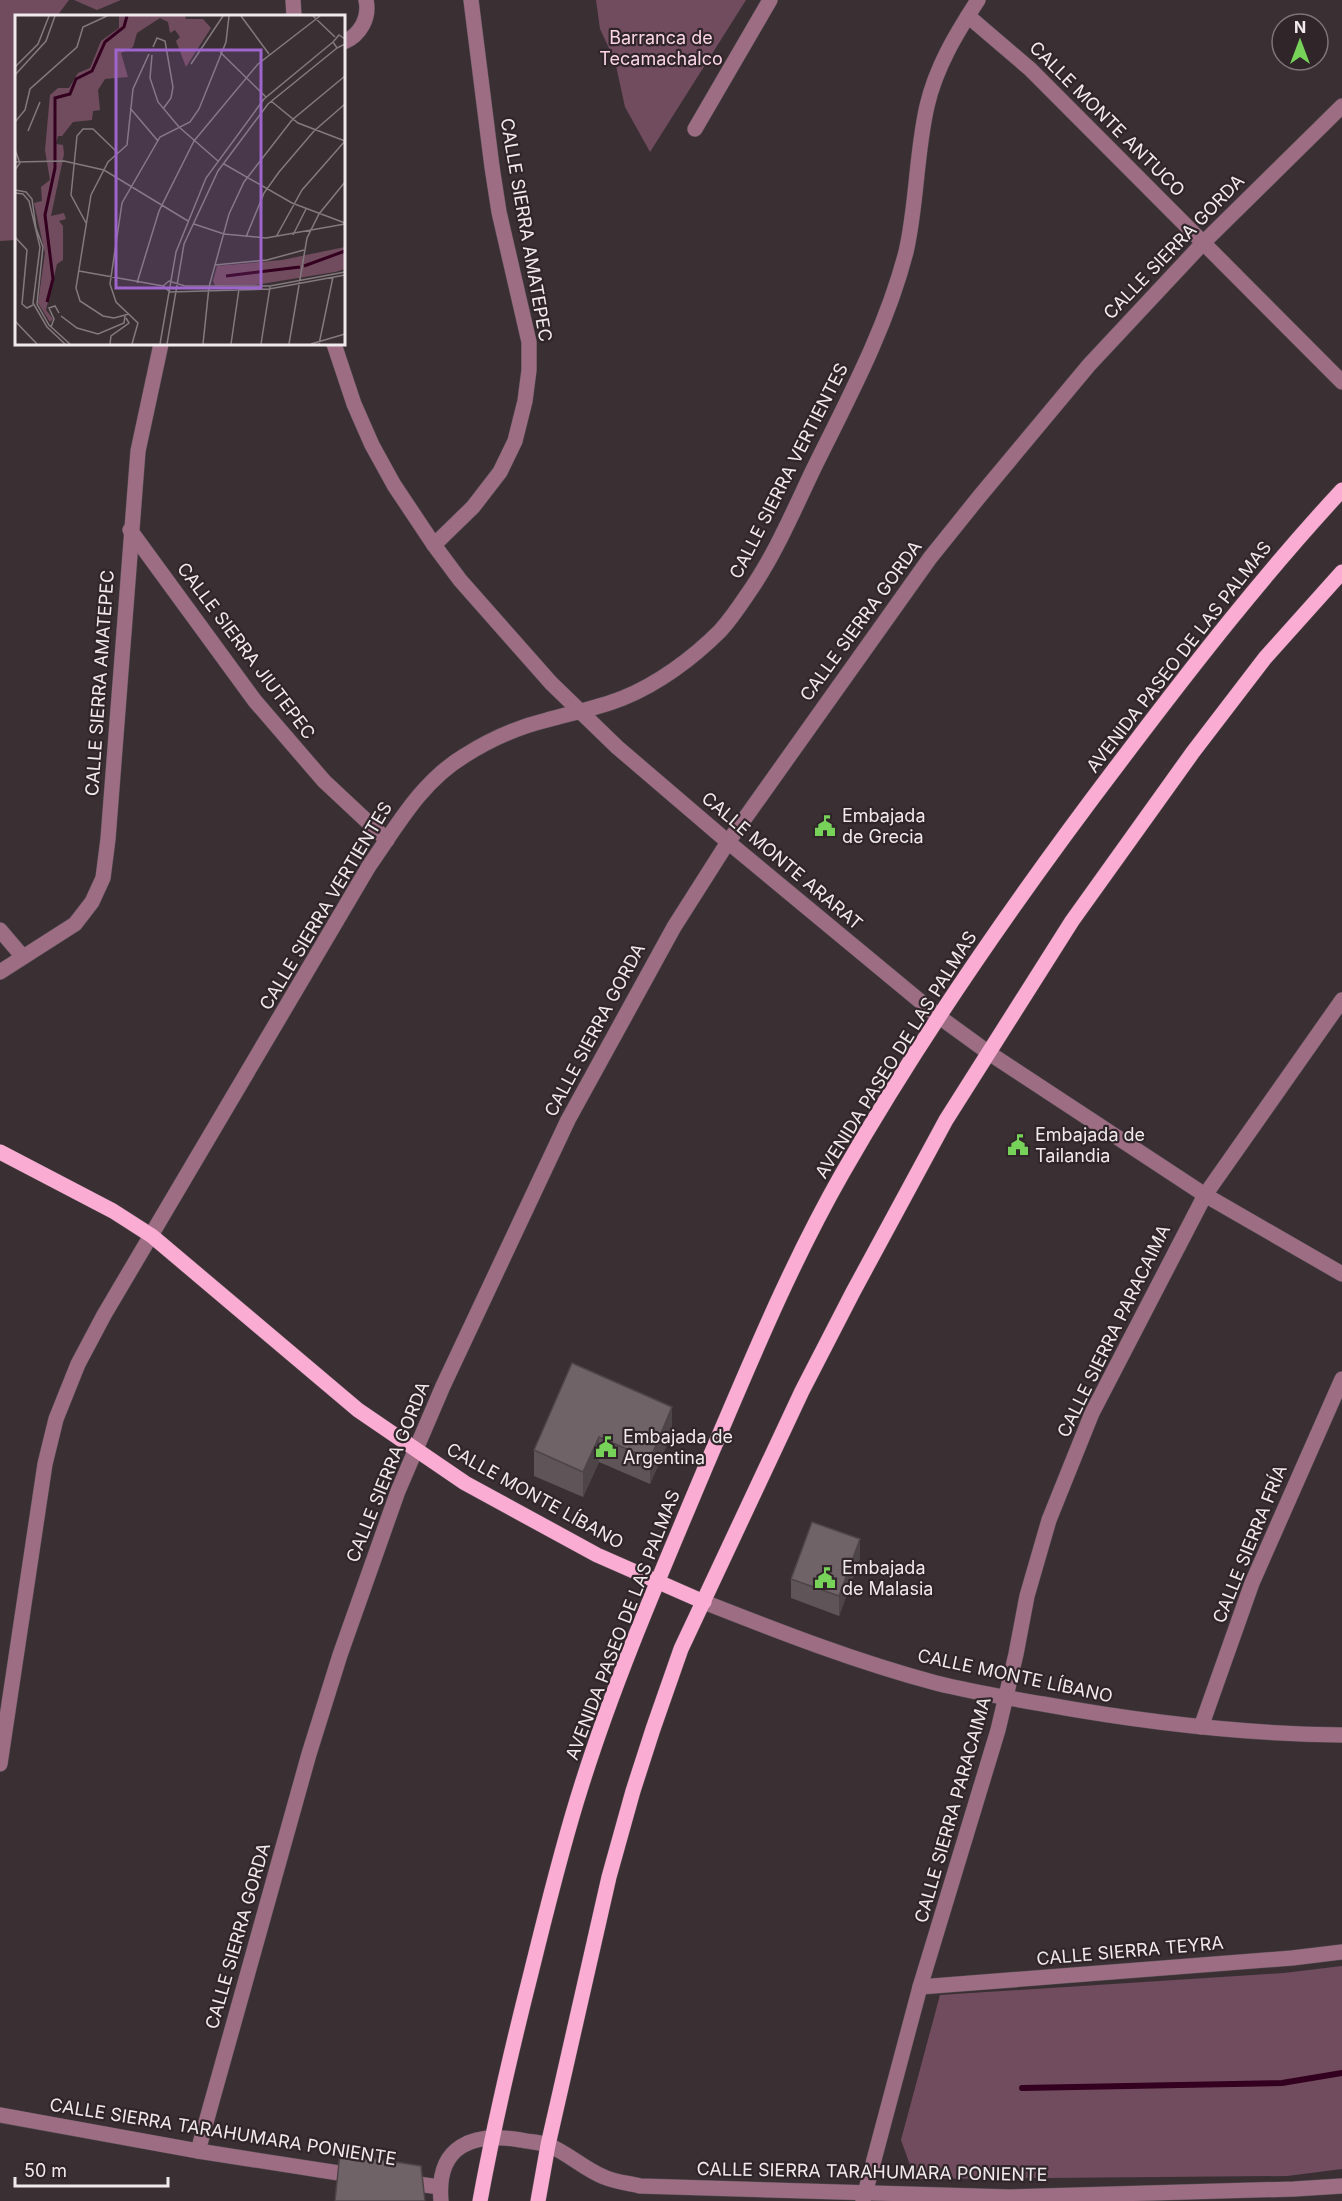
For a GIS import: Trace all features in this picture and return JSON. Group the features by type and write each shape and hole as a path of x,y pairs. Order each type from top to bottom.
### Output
{"main road":[{"name":"AVENIDA PASEO DE LAS PALMAS","path":"480,2201 491,2137 555,1876 582,1784 613,1693 657,1582 753,1355 800,1256 839,1180 938,1016 1003,919 1170,695 1257,588 1342,490"},
{"path":"538,2201 548,2145 609,1877 633,1791 681,1649 802,1391 946,1120 1072,921 1193,752 1265,658 1342,572"},
{"name":"CALLE MONTE LÍBANO","path":"0,1152 113,1211 152,1236 358,1410 476,1489 597,1555 704,1602"}],"street":[{"path":"293,0 294,15"},
{"path":"345,41 358,32 366,19 366,0"},
{"name":"CALLE SIERRA AMATEPEC","path":"434,545 473,507 500,472 515,441 525,401 529,370 529,342 499,212 471,0"},
{"path":"695,129 770,0"},
{"name":"CALLE SIERRA VERTIENTES","path":"0,1764 45,1464 56,1419 78,1364 104,1315 369,866 408,808 434,778 462,757 492,740 534,724 623,698 653,683 686,661 720,630 749,592 774,549 868,358 892,296 906,251 926,108 935,78 949,46 978,0"},
{"name":"CALLE MONTE ANTUCO","path":"968,15 1030,69 1342,382"},
{"name":"CALLE SIERRA GORDA","path":"198,2151 309,1754 375,1553 415,1449 568,1120 674,927 728,842 937,549 1089,365 1203,243 1342,106"},
{"name":"CALLE SIERRA AMATEPEC","path":"0,972 75,924 92,902 103,878 138,451 161,345"},
{"name":"CALLE MONTE ARARAT","path":"334,345 354,404 372,445 394,484 434,545 460,580 551,683 617,747 938,1016 989,1053 1205,1195 1342,1274"},
{"name":"CALLE SIERRA JIUTEPEC","path":"130,531 255,701 324,781 387,840"},
{"path":"0,930 23,957"},
{"name":"CALLE SIERRA PARACAIMA","path":"865,2196 920,1987 986,1772 1016,1654 1026,1596 1049,1520 1092,1413 1205,1195 1342,1000"},
{"name":"CALLE SIERRA FRÍA","path":"1201,1726 1252,1583 1342,1379"},
{"name":"CALLE MONTE LÍBANO","path":"704,1602 799,1639 936,1683 1129,1719 1303,1735 1342,1735"},
{"name":"CALLE SIERRA TEYRA","path":"920,1987 1292,1958 1342,1952"},
{"name":"CALLE SIERRA TARAHUMARA PONIENTE","path":"0,2115 198,2151 380,2179 440,2194 442,2168 454,2152 471,2141 491,2137 548,2145 605,2178 640,2186 865,2196 1009,2197 1142,2197 1342,2186"}],"green space":[{"path":"0,0 69,0 58,15 15,15 15,240 0,241"},
{"path":"74,0 121,0 97,10"},
{"name":"Barranca de Tecamachalco","path":"596,0 746,0 650,152 625,107 615,61 600,29"},
{"path":"1342,1966 1342,2169 1287,2176 915,2179 901,2140 940,1995 1284,1973"}],"building":[{"path":"572,1363 672,1407 650,1459 599,1437 583,1472 534,1450"},
{"name":"Embajada de Malasia","path":"812,1522 860,1539 839,1596 791,1579"},
{"path":"340,2153 421,2166 425,2201 335,2201"}],"waterway":[{"path":"1022,2088 1282,2083 1342,2073"}],"place":[{"name":"Embajada de Grecia","path":"825,826"},
{"name":"Embajada de Tailandia","path":"1018,1145"},
{"name":"Embajada de Argentina","path":"606,1447"},
{"name":"Embajada de Malasia","path":"825,1578"}]}
